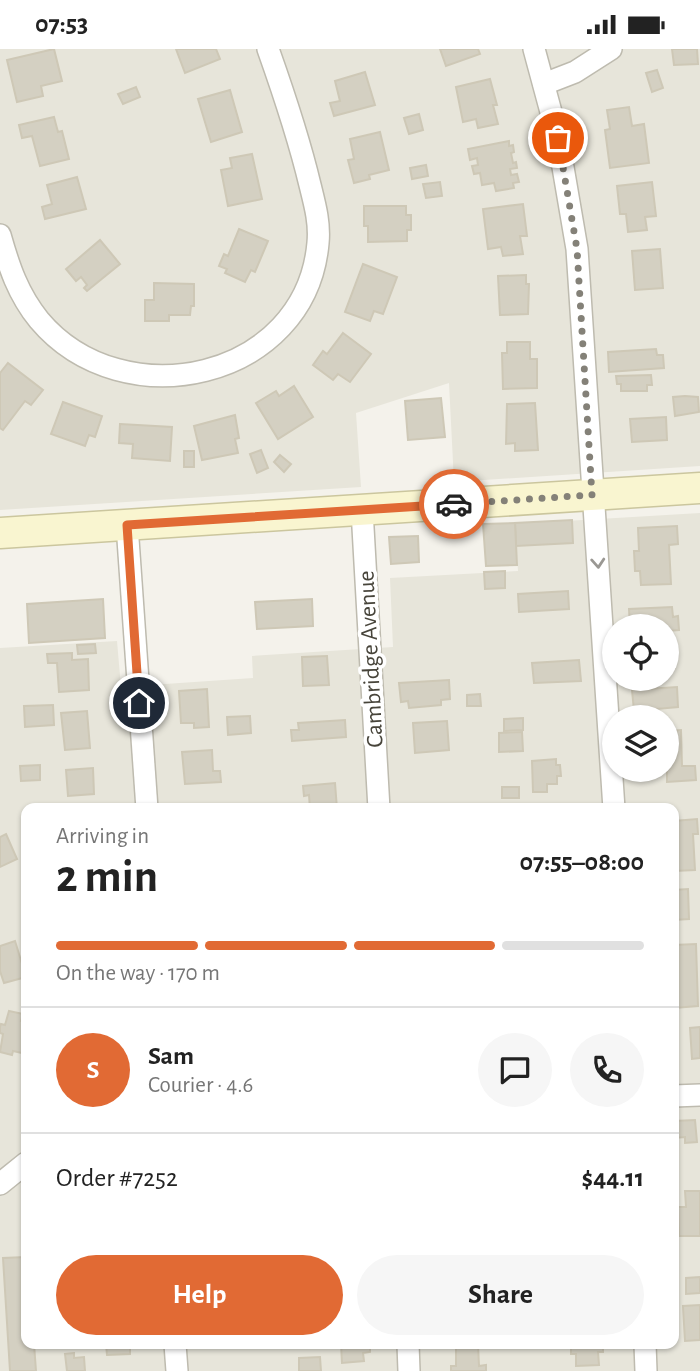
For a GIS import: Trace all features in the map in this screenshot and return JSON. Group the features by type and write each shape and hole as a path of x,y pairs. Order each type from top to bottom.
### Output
{"street":[{"path":"0,235 11,275 24,300 49,330 90,360 116,370 144,376 172,377 215,369 245,355 271,337 289,317 303,295 313,271 319,224 304,159 268,49"},
{"path":"534,49 558,138 577,249 614,803"},
{"path":"544,84 575,72 611,49"},
{"path":"0,533 700,488"},
{"name":"Cambridge Avenue","path":"362,510 379,803"},
{"path":"127,525 147,803"},
{"path":"679,1096 700,1095"},
{"path":"0,1185 21,1167"},
{"path":"175,1349 177,1371"},
{"path":"408,1349 409,1371"},
{"path":"645,1349 646,1371"}],"shaded area":[{"path":"0,49 700,49 700,466 454,482 449,383 356,413 361,487 0,510"},
{"path":"700,513 700,1371 0,1371 0,648 117,641 121,687 253,678 252,656 393,647 390,578 518,571 515,524"}],"building":[{"path":"54,49 62,81 41,86 43,96 17,102 7,60"},
{"path":"176,49 216,49 220,59 185,73"},
{"path":"440,49 478,49 480,54 446,66"},
{"path":"672,49 697,49 698,64 674,65"},
{"path":"657,70 663,88 652,92 646,73"},
{"path":"365,72 375,105 334,116 330,103 340,101 335,81"},
{"path":"490,79 497,105 493,105 498,124 478,128 476,119 463,122 456,87"},
{"path":"136,87 140,97 123,104 118,94"},
{"path":"230,90 242,132 211,142 198,99"},
{"path":"629,107 632,126 644,124 649,163 610,168 605,130 610,129 607,110"},
{"path":"419,114 423,130 409,134 404,118"},
{"path":"54,117 58,132 62,131 69,159 40,166 32,136 22,138 19,125"},
{"path":"380,132 389,170 369,175 370,179 354,183 348,160 354,159 350,139"},
{"path":"509,141 509,146 513,145 514,152 511,153 517,168 510,169 511,175 517,174 519,182 513,183 514,188 496,191 494,183 482,185 480,173 474,174 472,166 478,165 477,158 470,160 468,149"},
{"path":"252,154 262,199 228,206 221,170 232,168 230,158"},
{"path":"426,165 428,176 412,179 410,168"},
{"path":"77,177 86,209 45,219 42,207 52,204 47,185"},
{"path":"440,182 442,196 426,198 423,184"},
{"path":"652,182 656,216 645,217 647,230 628,232 626,214 620,214 617,186"},
{"path":"523,204 527,236 520,236 523,254 503,256 501,247 488,249 483,209"},
{"path":"364,206 406,206 406,215 411,215 411,230 407,230 407,241 368,242 368,226 364,226"},
{"path":"239,229 268,241 255,272 251,270 245,282 225,273 227,269 219,266 224,254 228,256"},
{"path":"100,240 120,264 87,291 84,288 87,285 81,277 76,281 66,269"},
{"path":"660,249 663,288 635,290 632,251"},
{"path":"363,264 397,277 383,314 374,311 370,321 345,312"},
{"path":"526,275 526,284 529,284 528,314 500,315 498,276"},
{"path":"154,283 194,284 194,306 191,306 190,315 169,315 169,321 145,321 145,300 154,300"},
{"path":"343,333 371,354 350,382 338,374 333,380 313,365 323,351 327,354"},
{"path":"507,342 530,342 530,359 537,359 537,388 503,389 502,353 507,353"},
{"path":"656,349 657,355 663,355 664,368 609,372 608,352"},
{"path":"8,363 43,390 31,405 25,401 3,430 0,428 0,373"},
{"path":"651,375 652,385 647,385 647,391 621,391 621,384 617,384 616,376"},
{"path":"294,386 313,417 278,439 256,403 276,391 279,396"},
{"path":"673,397 698,397 699,412 675,416"},
{"path":"441,398 445,437 408,440 405,401"},
{"path":"63,402 102,416 95,437 89,435 85,446 51,434"},
{"path":"535,403 538,450 515,451 515,443 506,444 507,404"},
{"path":"235,415 239,438 235,439 238,453 202,460 194,426"},
{"path":"666,417 667,440 632,442 630,419"},
{"path":"120,424 172,427 170,461 132,458 133,444 119,443"},
{"path":"261,450 268,468 257,473 250,454"},
{"path":"184,451 194,451 194,467 184,467"},
{"path":"280,455 291,464 284,472 274,462"},
{"path":"572,520 573,543 516,546 515,523"},
{"path":"515,523 517,565 486,566 483,524"},
{"path":"677,526 678,544 669,545 671,584 641,585 640,571 635,571 634,551 639,551 638,528"},
{"path":"418,536 419,562 391,564 389,537"},
{"path":"505,571 505,588 485,589 484,572"},
{"path":"568,591 569,609 519,612 518,594"},
{"path":"103,599 105,638 29,643 27,604"},
{"path":"312,599 313,626 257,629 255,602"},
{"path":"672,607 673,614 629,614 629,609"},
{"path":"95,644 96,653 78,654 77,645"},
{"path":"72,653 72,660 88,659 89,690 59,692 57,663 48,663 47,654"},
{"path":"327,656 329,685 303,686 302,657"},
{"path":"579,660 581,681 534,683 532,663"},
{"path":"449,680 450,699 441,700 441,705 409,708 408,701 401,702 399,683"},
{"path":"207,689 209,727 194,728 194,723 181,723 179,691"},
{"path":"632,691 677,691 678,705 633,705"},
{"path":"480,694 481,706 467,706 467,695"},
{"path":"53,705 54,725 25,727 24,706"},
{"path":"87,711 90,748 65,750 61,713"},
{"path":"250,716 251,733 228,735 227,717"},
{"path":"523,718 523,730 504,731 504,719"},
{"path":"345,720 346,737 292,741 291,730 299,730 298,723"},
{"path":"447,721 449,750 415,753 413,723"},
{"path":"679,730 682,766 695,766 696,780 679,781"},
{"path":"522,732 523,751 499,752 499,733"},
{"path":"212,750 213,771 220,771 221,782 185,784 182,752"},
{"path":"556,759 556,765 560,765 561,776 557,776 557,784 547,784 547,792 533,792 532,761"},
{"path":"40,765 40,780 21,781 20,766"},
{"path":"93,768 94,794 68,796 66,770"},
{"path":"335,783 337,803 310,803 309,795 304,796 303,786"},
{"path":"502,787 519,787 519,798 502,798"},
{"path":"697,819 698,834 693,834 695,870 679,871 679,821"},
{"path":"6,834 17,859 0,867 0,837"},
{"path":"688,889 689,919 679,920 679,890"},
{"path":"15,941 21,961 21,978 4,983 0,971 0,946"},
{"path":"696,944 698,1006 679,1008 679,945"},
{"path":"9,1011 21,1014 21,1053 13,1051 12,1055 0,1052 3,1034 0,1033 0,1027 1,1024 5,1025"},
{"path":"700,1027 700,1058 692,1059 690,1028"},
{"path":"695,1120 697,1142 685,1143 685,1137 679,1138 679,1121"},
{"path":"685,1191 700,1191 700,1236 679,1236 679,1207 686,1207"},
{"path":"21,1257 21,1349 34,1349 36,1371 10,1371 3,1258"},
{"path":"700,1277 700,1293 686,1294 686,1278"},
{"path":"700,1305 700,1340 685,1341 683,1306"},
{"path":"106,1349 130,1349 130,1354 107,1355"},
{"path":"341,1349 370,1349 370,1352 363,1353 364,1361 342,1363"},
{"path":"456,1349 478,1349 479,1366 486,1365 486,1371 451,1371 451,1366 456,1366"},
{"path":"571,1349 603,1349 603,1352 598,1352 599,1365 576,1366 576,1354 571,1354"},
{"path":"74,1353 74,1358 84,1357 85,1371 67,1371 65,1354"},
{"path":"320,1357 321,1371 299,1371 299,1358"}],"way so far":[{"path":"454,504 592,495 577,249 558,138"}],"route":[{"path":"139,703 127,525 454,504"}]}
